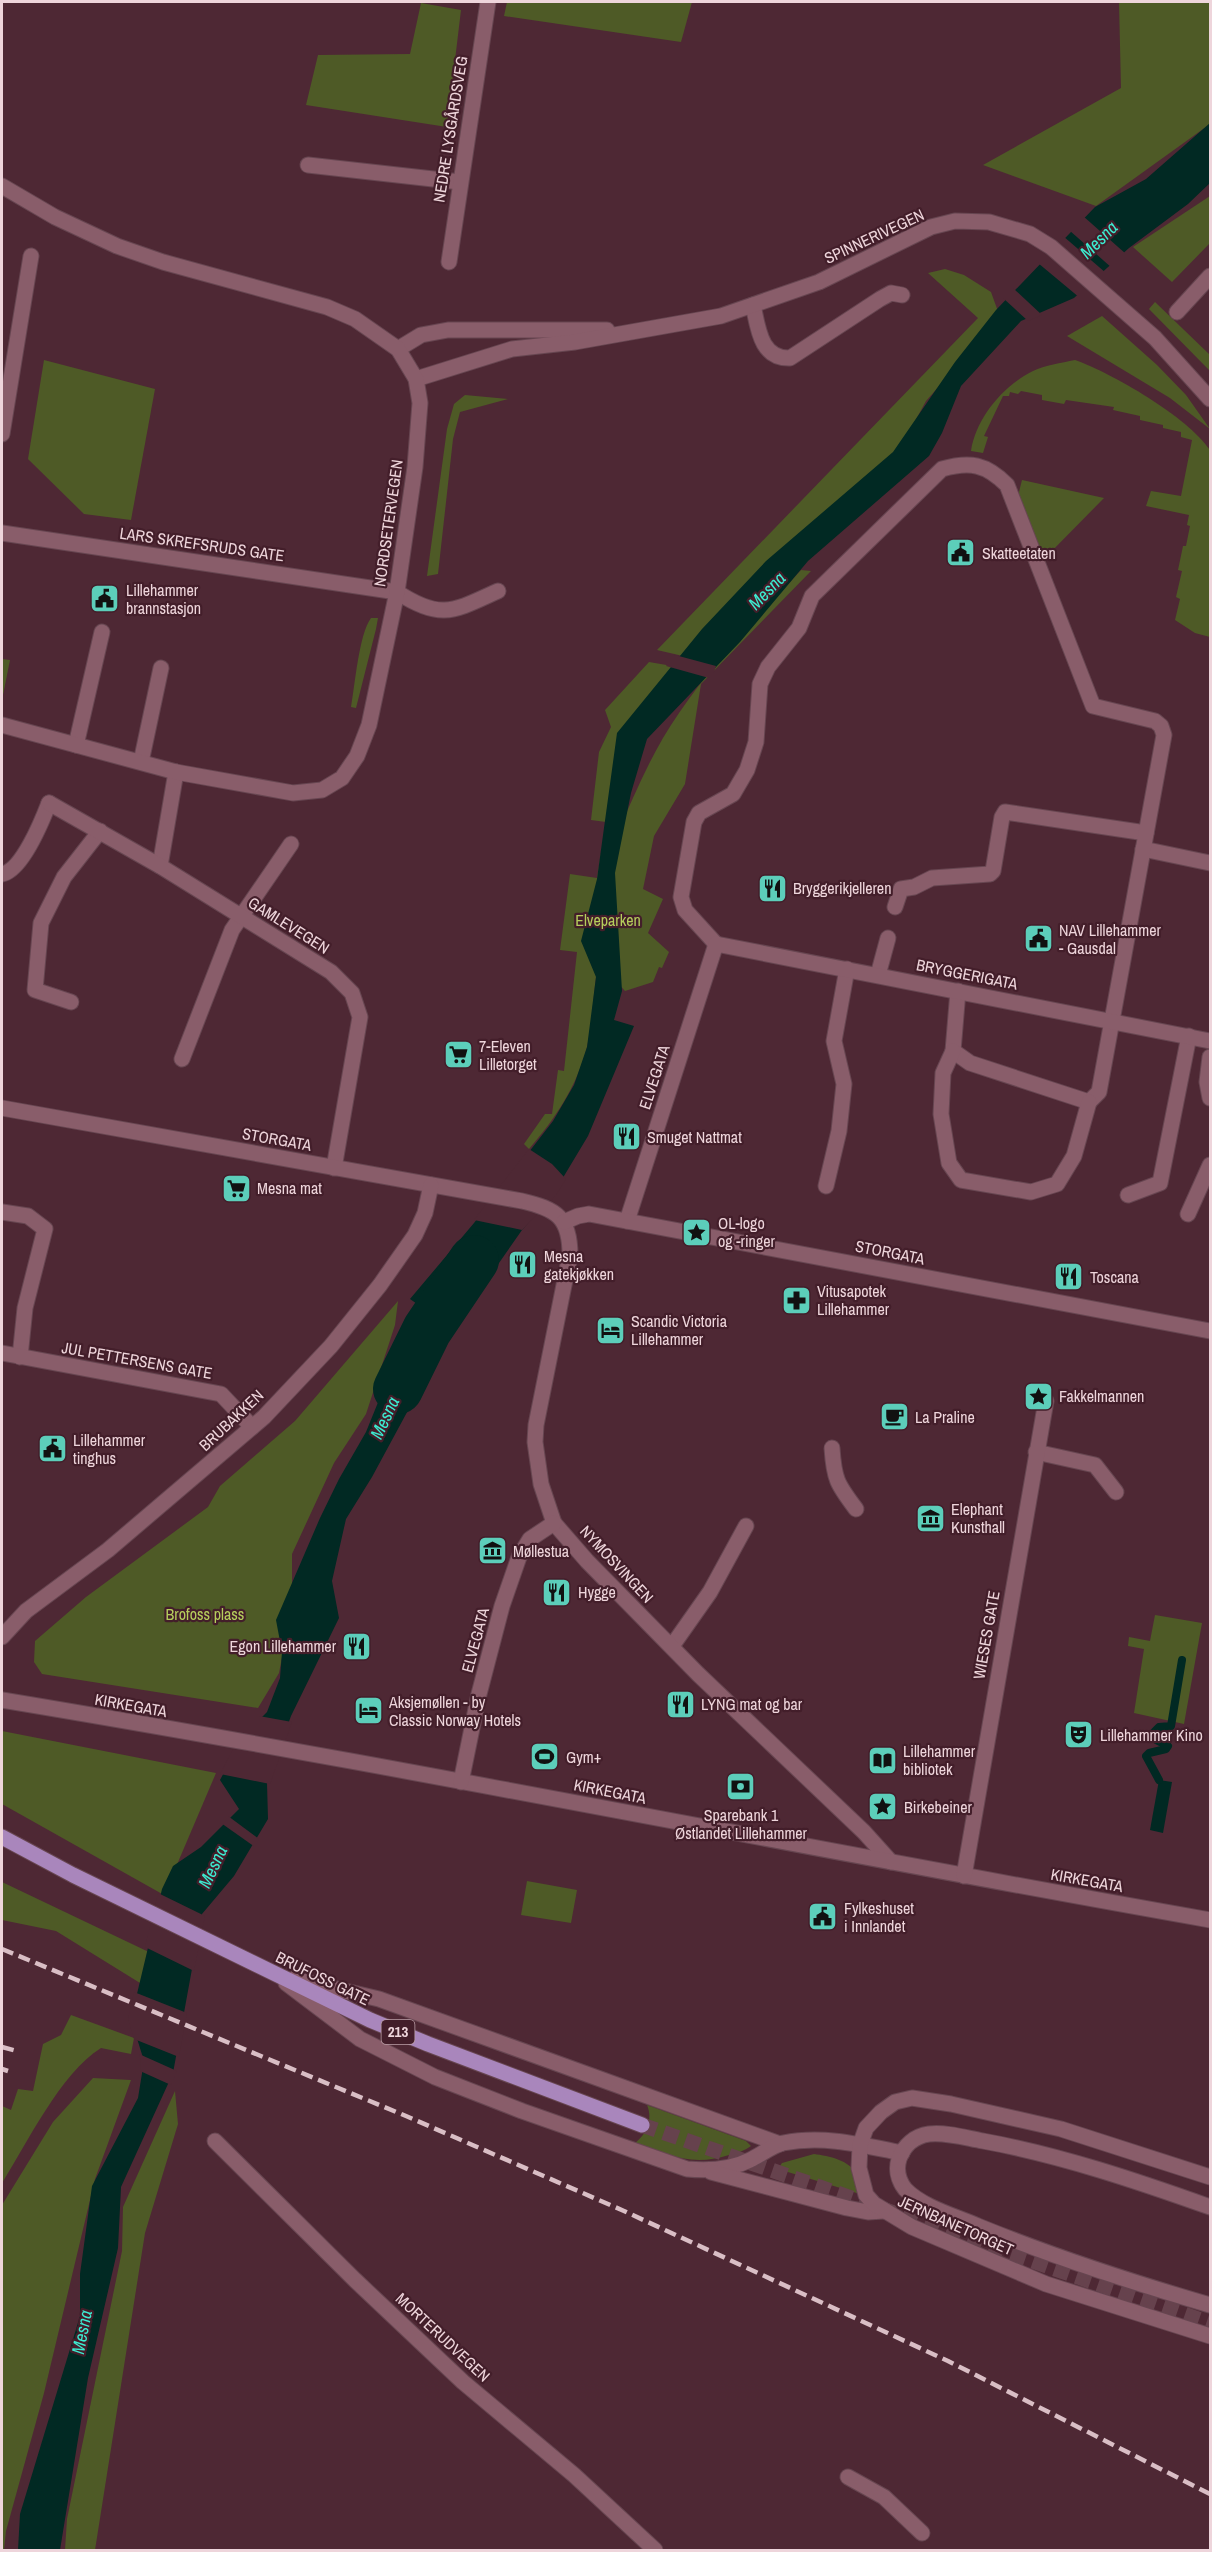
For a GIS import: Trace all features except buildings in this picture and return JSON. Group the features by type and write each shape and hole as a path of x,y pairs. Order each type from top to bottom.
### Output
{"main road":[{"name":"BRUFOSS GATE","path":"2,1837 73,1875 274,1974 428,2044 642,2125"}],"street":[{"name":"NEDRE LYSGÅRDSVEG","path":"448,262 488,2"},
{"path":"308,165 460,182"},
{"name":"NORDSETERVEGEN","path":"2,186 55,217 117,246 163,262 327,307 356,319 398,349 416,379 420,404 415,466 398,592 369,725 357,756 342,778 322,790 293,793 176,772 2,725"},
{"name":"SPINNERIVEGEN","path":"416,379 512,349 575,342 721,316 819,282 931,227 956,222 989,222 1030,234 1051,247 1155,339 1210,399"},
{"path":"2,434 31,256"},
{"path":"1177,312 1210,276"},
{"path":"753,305 764,347 780,358 790,357 880,298 891,293 902,295"},
{"name":"SPINNERIVEGEN","path":"398,349 421,335 448,330 575,328 637,331"},
{"path":"716,944 685,910 681,897 694,822 699,813 733,794 747,770 756,742 760,684 768,668 799,628 812,596 942,469 956,465 975,465 994,471 1007,485 1093,706 1155,721 1161,726 1164,735 1099,1092 1089,1102 1074,1156 1057,1184 1031,1192 961,1180 949,1163 941,1114 944,1073 953,1051 958,991"},
{"name":"LARS SKREFSRUDS GATE","path":"2,533 398,592"},
{"path":"398,592 418,606 438,612 464,606 498,591"},
{"path":"76,745 102,632"},
{"path":"141,762 161,668"},
{"path":"160,866 176,772"},
{"name":"GAMLEVEGEN","path":"2,874 6,874 20,862 50,803 160,866 331,972 352,993 360,1017 334,1168"},
{"path":"895,907 901,889 914,887 932,879 990,874 993,871 1002,817 1005,812 1146,833"},
{"path":"71,1002 35,990 41,923 64,877 100,831"},
{"path":"182,1059 232,930 291,844"},
{"path":"1143,849 1210,862"},
{"path":"878,975 888,938"},
{"name":"BRYGGERIGATA","path":"716,944 1210,1041"},
{"name":"ELVEGATA","path":"627,1221 716,944"},
{"path":"826,1186 839,1131 844,1084 834,1041 847,969"},
{"path":"1128,1195 1160,1184 1189,1036"},
{"path":"953,1051 970,1063 1089,1102"},
{"path":"1210,1057 1207,1082 1210,1098"},
{"name":"STORGATA","path":"2,1108 522,1201 546,1208 564,1222 589,1214 1210,1331"},
{"path":"1188,1214 1210,1165"},
{"name":"BRUBAKKEN","path":"2,1637 26,1611 108,1550 252,1427 331,1346 380,1285 415,1235 425,1213 431,1185"},
{"path":"2,1212 28,1216 45,1229 25,1308 20,1357"},
{"name":"NYMOSVINGEN","path":"564,1222 569,1233 570,1255 541,1394 536,1442 541,1484 554,1523 587,1561 698,1674 864,1832 891,1862"},
{"name":"JUL PETTERSENS GATE","path":"2,1353 221,1394 252,1427"},
{"name":"WIESES GATE","path":"964,1876 1046,1401"},
{"path":"832,1448 834,1475 840,1489 856,1509"},
{"path":"1036,1452 1095,1465 1116,1492"},
{"name":"ELVEGATA","path":"460,1782 502,1606 519,1557 530,1539 554,1523"},
{"path":"672,1646 710,1592 746,1526"},
{"name":"KIRKEGATA","path":"2,1700 1210,1920"},
{"path":"274,1974 379,2000 780,2144 835,2140 902,2153"},
{"path":"274,1974 360,2039 435,2077 604,2141 687,2169 709,2172 847,2208 868,2212 883,2211"},
{"name":"JERNBANETORGET","path":"1210,2177 1061,2129 951,2104 912,2098 895,2102 881,2112 866,2128 860,2145 859,2168 866,2195 883,2211 912,2227 1046,2284 1210,2336"},
{"path":"1210,2207 1087,2167 951,2135 936,2134 915,2138 902,2153 898,2162 899,2179 905,2188 928,2204 1073,2264 1210,2305"},
{"name":"MORTERUDVEGEN","path":"214,2141 355,2280 463,2382 574,2475 655,2550"},
{"path":"709,2172 748,2162 780,2144"},
{"path":"849,2477 884,2498 922,2533"}],"green space":[{"path":"507,2 692,2 681,42 504,16"},
{"path":"1119,2 1210,2 1210,124 1096,206 983,165 1121,88"},
{"path":"421,3 461,10 447,127 306,105 318,55 410,54"},
{"path":"1210,196 1210,243 1172,282 1133,247"},
{"path":"945,269 964,275 991,292 1000,317 926,401 896,456 683,656 657,650 978,318 928,273"},
{"path":"1155,302 1210,355 1210,371 1149,309"},
{"path":"1102,316 1157,365 1186,395 1210,429 1170,398 1067,336"},
{"path":"44,360 155,389 131,520 84,514 28,459"},
{"path":"1075,360 1128,385 1167,410 1199,437 1210,450 1210,637 1195,633 1175,620 1180,599 1176,597 1182,571 1178,570 1190,526 1187,525 1189,515 1146,506 1151,491 1181,496 1192,440 1181,437 1181,432 1163,428 1163,425 1140,420 1140,416 1113,410 1114,407 1066,400 1064,404 1042,400 1042,395 1021,391 1018,394 1010,392 1009,396 1003,396 984,436 988,437 983,453 971,451 985,415 1011,385 1038,369"},
{"path":"465,395 508,399 460,412 453,439 438,574 427,576 447,429 454,404"},
{"path":"1022,480 1104,498 1043,560 1018,496"},
{"name":"Elveparken","path":"801,570 811,571 701,684 685,784 654,836 643,889 663,899 648,933 669,952 662,968 659,967 653,982 625,991 606,970 596,977 589,1039 583,1061 571,1089 556,1114 529,1149 524,1144 545,1114 552,1114 558,1070 564,1071 577,952 560,950 570,874 597,878 606,822 591,820 599,752 611,727 605,710 649,662 684,668 635,739 618,832 653,756 679,713 693,694 722,657"},
{"path":"371,618 378,618 356,708 351,707 358,660 363,636"},
{"path":"2,659 10,660 2,700"},
{"name":"Brofoss plass","path":"398,1301 395,1325 366,1414 334,1463 292,1554 292,1605 279,1673 258,1708 42,1674 34,1662 35,1641 86,1597 208,1507 220,1486 295,1421"},
{"path":"1155,1615 1202,1623 1184,1724 1134,1713 1144,1649 1128,1646 1129,1637 1150,1641"},
{"path":"2,1731 216,1773 164,1895 2,1804"},
{"path":"527,1881 577,1890 571,1923 521,1915"},
{"path":"2,1882 153,1954 153,1991 56,1931 2,1920"},
{"path":"71,2015 134,2038 131,2054 101,2048 72,2074 46,2110 2,2183 2,2106 11,2110 18,2089 33,2091 43,2044 61,2035"},
{"path":"93,2078 131,2080 95,2179 44,2393 6,2531 4,2550 2,2550 2,2205 53,2122"},
{"path":"175,2091 178,2124 145,2233 95,2550 65,2550 67,2519 122,2251 123,2207"},
{"path":"647,2105 746,2141 751,2146 738,2153 692,2160 635,2143 648,2126"},
{"path":"814,2154 844,2162 854,2170 860,2194 778,2169 782,2163"}],"water":[{"path":"1210,123 1210,183 1188,204 1129,248 1074,298 1021,321 961,386 942,433 929,456 808,561 740,642 647,739 631,793 615,873 622,991 614,1020 634,1026 588,1136 552,1196 522,1230 453,1329 410,1299 474,1223 553,1121 574,1085 587,1047 596,977 581,941 597,879 617,733 702,629 766,561 893,452 955,362 996,310 1095,207 1146,179"},
{"path":"413,1316 445,1339 423,1375 420,1374 411,1389 412,1403 372,1477 346,1519 332,1581 339,1618 291,1716 267,1783 268,1819 234,1876 202,1914 173,2073 121,2187 118,2248 88,2378 60,2550 18,2550 20,2514 80,2316 80,2274 92,2186 138,2098 144,2061 131,2019 162,1889 173,1866 201,1847 239,1809 220,1780 244,1735 267,1712 280,1678 282,1652 276,1620 320,1518 366,1432"},
{"path":"1159,1780 1172,1782 1163,1833 1150,1830"}],"pier":[{"path":"1083,216 1126,254 1112,268 1069,230"},
{"path":"1063,236 1106,273 1080,298 1038,263"},
{"path":"1013,288 1042,315 1028,321 1003,298"},
{"path":"675,655 716,666 714,672 709,678 666,666"},
{"path":"529,1149 552,1164 566,1179 556,1195 522,1230 474,1220"},
{"path":"259,1716 292,1722 270,1784 220,1774 241,1734"},
{"path":"228,1816 259,1839 255,1847 221,1823"},
{"path":"158,1893 205,1916 194,1971 145,1947"},
{"path":"134,1992 187,2013 179,2057 134,2039 128,2019"},
{"path":"139,2054 177,2071 171,2085 140,2071"}],"waterway":[{"name":"Mesna","path":"398,1389 427,1330 474,1260"},
{"path":"1159,1780 1146,1756 1149,1753 1166,1749 1168,1746 1156,1740 1154,1732 1159,1727 1171,1726 1182,1660"}],"tunnel":[{"path":"642,2125 1210,2323"}],"railway":[{"path":"2,1949 406,2116 624,2211 948,2361 1210,2494"},
{"path":"2,2047 17,2051"},
{"path":"2,2069 8,2071"}],"place":[{"name":"Skatteetaten","path":"961,553"},
{"name":"Lillehammer brannstasjon","path":"105,599"},
{"name":"Bryggerikjelleren","path":"772,888"},
{"name":"NAV Lillehammer - Gausdal","path":"1038,939"},
{"name":"7-Eleven Lilletorget","path":"458,1055"},
{"name":"Smuget Nattmat","path":"626,1137"},
{"name":"Mesna mat","path":"236,1188"},
{"name":"OL-logo og -ringer","path":"697,1232"},
{"name":"Mesna gatekjøkken","path":"523,1265"},
{"name":"Toscana","path":"1069,1277"},
{"name":"Vitusapotek Lillehammer","path":"796,1300"},
{"name":"Scandic Victoria Lillehammer","path":"610,1330"},
{"name":"Fakkelmannen","path":"1038,1396"},
{"name":"La Praline","path":"894,1417"},
{"name":"Lillehammer tinghus","path":"52,1449"},
{"name":"Elephant Kunsthall","path":"930,1518"},
{"name":"Møllestua","path":"492,1551"},
{"name":"Hygge","path":"557,1592"},
{"name":"Egon Lillehammer","path":"357,1646"},
{"name":"LYNG mat og bar","path":"680,1704"},
{"name":"Aksjemøllen - by Classic Norway Hotels","path":"368,1711"},
{"name":"Lillehammer Kino","path":"1079,1735"},
{"name":"Gym+","path":"545,1757"},
{"name":"Lillehammer bibliotek","path":"882,1760"},
{"name":"Sparebank 1 Østlandet Lillehammer","path":"741,1787"},
{"name":"Birkebeiner","path":"883,1807"},
{"name":"Fylkeshuset i Innlandet","path":"823,1917"}]}
